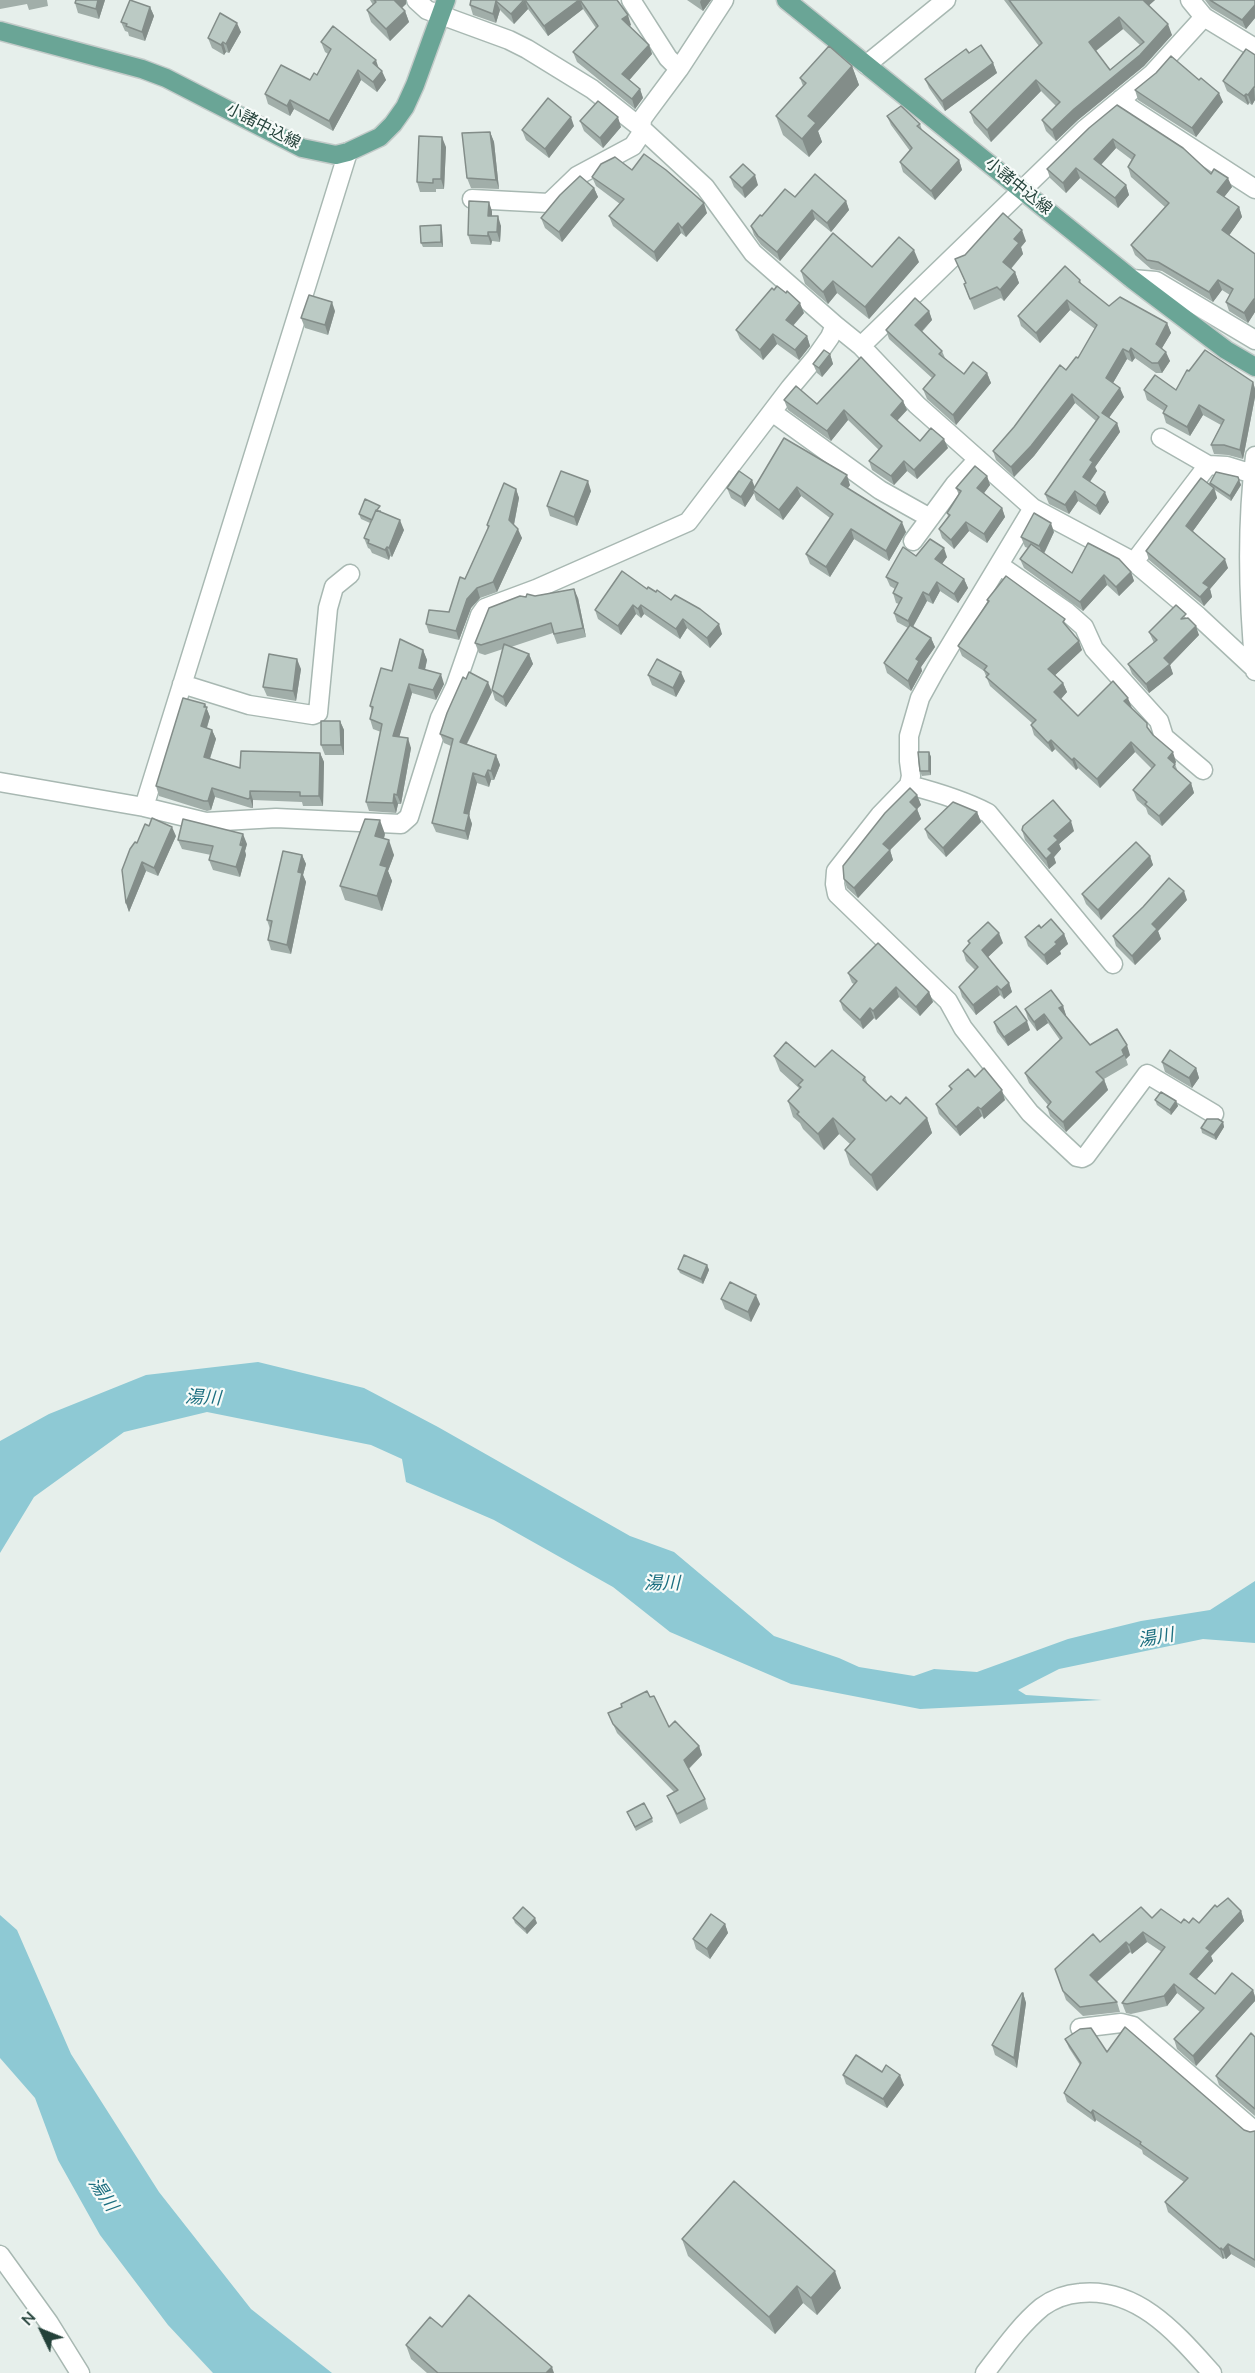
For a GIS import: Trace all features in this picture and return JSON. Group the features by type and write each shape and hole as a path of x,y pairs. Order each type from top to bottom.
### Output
{"main road":[{"name":"小諸中込線","path":"786,0 1132,279 1226,350 1255,367"},
{"name":"小諸中込線","path":"0,32 142,69 166,78 302,148 322,154 336,155 380,137 405,107 443,8"}],"street":[{"path":"416,0 427,10 443,8 528,49 592,89 640,127 705,187 753,253 861,346 917,405 1033,508 1134,562 1198,616 1255,670"},
{"path":"631,0 668,58 679,69"},
{"path":"472,199 549,203 577,176 633,146 641,134 640,127 646,112 679,69 724,0"},
{"path":"866,65 946,0"},
{"path":"1190,0 1204,17 1255,48"},
{"path":"861,346 1085,129 1152,74 1204,17"},
{"path":"1121,99 1255,189"},
{"path":"144,807 348,152"},
{"path":"1132,279 1156,281 1255,340"},
{"path":"0,782 144,807 206,822 276,818 400,824 409,817 440,718 455,687 480,615 485,608 536,589 688,522 816,357 830,337 835,325"},
{"path":"772,412 880,490 930,518"},
{"path":"1161,438 1208,465 1254,465 1248,574 1255,670"},
{"path":"913,541 955,484 978,459"},
{"path":"1134,562 1208,465"},
{"path":"1033,508 920,698 909,736 911,776 909,785 880,815 836,871 837,894 948,1001 963,1028 1030,1113 1077,1157 1082,1158 1102,1137 1147,1074 1214,1114"},
{"path":"999,565 1067,612 1084,627 1094,649 1159,721 1164,737 1203,770"},
{"path":"182,684 249,705 313,715 318,713 328,608 334,587 350,574"},
{"path":"909,785 937,792 988,813 1113,964"},
{"path":"1080,2028 1121,2023 1133,2026 1255,2132"},
{"path":"0,2255 49,2323 80,2373"},
{"path":"984,2373 1042,2307 1072,2294 1090,2292 1105,2293 1137,2304 1164,2323 1212,2373"}],"water":[{"name":"湯川","path":"258,1362 364,1388 438,1427 630,1536 674,1552 774,1636 859,1667 914,1676 934,1669 977,1672 1068,1639 1141,1621 1210,1610 1255,1581 1255,1643 1203,1639 1059,1669 1018,1690 1026,1695 1102,1700 920,1709 791,1684 670,1632 613,1587 494,1520 406,1482 402,1459 371,1445 207,1412 124,1432 34,1497 0,1553 0,1441 49,1414 146,1375"},
{"name":"湯川","path":"0,1915 17,1930 71,2054 159,2192 251,2309 332,2373 213,2373 168,2325 100,2235 58,2160 35,2098 0,2058"}],"building":[{"path":"76,0 98,0 96,9 75,3"},
{"path":"130,0 150,7 142,32 121,22"},
{"path":"374,0 394,0 405,11 386,29 367,10 376,2"},
{"path":"471,0 524,0 511,14 496,1 493,14 470,5"},
{"path":"525,0 579,0 544,26"},
{"path":"580,0 617,0 628,15 622,19 649,45 622,74 640,89 632,99 573,52 598,26"},
{"path":"1009,0 1143,0 1168,24 1140,55 1052,130 1042,120 1060,102 1036,80 987,130 970,112 1042,43","holes":["1119,17 1144,42 1110,70 1089,42"]},
{"path":"1210,0 1255,0 1255,5 1242,20"},
{"path":"220,13 237,23 226,44 223,42 221,45 208,38"},
{"path":"333,26 376,60 373,63 382,71 373,82 358,70 329,121 290,100 287,106 265,94 281,65 310,80 314,73 317,75 331,49 321,42"},
{"path":"981,45 993,63 942,101 925,79 966,49 969,53"},
{"path":"829,46 852,66 808,116 816,123 802,139 776,116 806,83 800,78"},
{"path":"1246,49 1255,55 1255,87 1244,96 1223,81"},
{"path":"1171,56 1199,80 1201,78 1219,93 1192,128 1135,90 1156,73"},
{"path":"548,98 571,117 545,149 522,130"},
{"path":"598,101 618,117 600,138 580,121"},
{"path":"1117,105 1183,148 1211,174 1214,169 1228,178 1217,192 1239,207 1222,230 1255,254 1255,300 1244,313 1226,302 1233,289 1218,280 1209,292 1158,262 1147,260 1131,245 1169,203 1128,167 1135,155 1113,139 1094,159 1126,185 1115,198 1076,168 1063,183 1047,169 1089,128"},
{"path":"901,106 920,124 917,126 959,160 931,191 900,162 912,148 887,116"},
{"path":"490,132 496,180 467,178 462,133"},
{"path":"419,136 442,137 441,179 433,179 433,183 417,182"},
{"path":"644,154 704,203 682,228 678,223 654,252 609,216 624,199 592,177 601,164 615,157 632,170"},
{"path":"743,164 755,175 742,188 730,177"},
{"path":"815,174 846,201 827,223 812,210 777,252 758,236 751,226 785,189 795,197"},
{"path":"580,176 594,188 559,232 541,218"},
{"path":"469,201 489,202 488,216 498,216 497,232 488,232 488,236 468,235"},
{"path":"1003,213 1022,230 1014,239 1019,243 1003,262 1015,272 1000,290 997,287 970,299 964,284 966,283 955,259 965,255"},
{"path":"441,225 441,242 421,243 420,226"},
{"path":"833,233 872,267 899,237 914,250 865,307 833,281 823,292 801,271"},
{"path":"1065,266 1080,280 1079,282 1109,306 1120,297 1167,323 1156,344 1166,352 1158,363 1152,363 1131,348 1129,352 1123,349 1106,378 1120,388 1102,413 1117,423 1090,460 1093,462 1083,477 1105,492 1096,506 1075,491 1065,505 1045,494 1099,417 1072,394 1031,446 1011,467 993,451 1014,427 1060,365 1066,370 1076,357 1078,358 1097,325 1067,300 1036,333 1018,316"},
{"path":"777,286 786,293 787,291 800,303 786,320 807,336 795,350 773,334 760,350 736,330 772,288 774,290"},
{"path":"309,295 332,302 325,325 301,318"},
{"path":"915,298 929,311 915,325 942,351 939,354 964,374 973,362 987,373 953,415 923,389 935,375 886,330"},
{"path":"824,350 830,354 819,368 813,364"},
{"path":"1205,350 1253,382 1240,450 1224,445 1211,445 1224,420 1199,405 1187,427 1163,413 1167,406 1144,390 1155,375 1176,390 1187,370 1189,371"},
{"path":"861,357 903,401 891,415 920,441 931,428 944,439 914,470 904,461 891,476 869,461 882,446 844,410 827,431 784,400 796,386 817,404"},
{"path":"784,438 847,475 841,484 902,522 886,551 851,529 826,567 806,554 833,514 797,487 779,510 753,490"},
{"path":"975,466 987,476 977,488 1002,508 984,534 966,522 951,540 939,529 950,515 947,513 961,491 956,488"},
{"path":"561,471 588,481 574,517 547,506"},
{"path":"739,471 752,480 741,497 727,488"},
{"path":"1216,472 1238,477 1239,480 1230,496 1210,483"},
{"path":"1201,478 1214,488 1186,526 1225,559 1203,583 1209,587 1200,597 1146,551"},
{"path":"504,483 516,489 509,520 518,529 493,582 477,588 467,599 456,631 426,624 429,610 449,612 460,577 465,579 489,526 487,525"},
{"path":"365,499 380,506 372,520 359,514"},
{"path":"376,510 400,520 389,548 385,550 368,543 369,540 364,538"},
{"path":"1034,513 1051,523 1039,546 1021,537"},
{"path":"930,539 944,548 935,559 964,579 954,594 937,582 929,595 923,592 908,621 894,613 902,598 893,593 898,583 886,577 903,547 916,556"},
{"path":"1088,543 1119,559 1131,572 1116,587 1104,575 1080,602 1020,559 1031,544 1072,573"},
{"path":"622,571 647,589 648,587 656,592 657,590 671,600 675,595 700,609 719,624 707,638 683,619 676,629 641,605 638,609 633,605 618,626 595,610"},
{"path":"1006,576 1065,619 1063,622 1079,641 1048,669 1063,683 1054,692 1078,716 1113,681 1128,698 1124,701 1147,723 1153,735 1173,752 1168,758 1175,764 1173,767 1191,783 1159,816 1133,790 1155,765 1131,742 1097,779 1051,740 1048,743 1031,725 1036,720 986,677 989,674 984,670 987,666 958,646 989,601 987,600"},
{"path":"574,589 583,628 554,634 551,623 481,645 475,643 489,608 520,596 526,597 527,594 535,596"},
{"path":"1176,605 1186,614 1181,619 1188,618 1196,626 1164,658 1170,664 1146,684 1128,664 1157,640 1149,632"},
{"path":"910,625 931,638 916,659 919,661 908,681 884,663"},
{"path":"400,639 423,650 419,668 441,674 433,690 409,684 393,736 408,738 397,795 394,794 393,803 366,802 382,724 370,719 373,707 370,706 381,668 392,671"},
{"path":"504,644 529,654 503,697 492,690"},
{"path":"269,654 297,659 293,691 263,687"},
{"path":"657,659 681,672 673,688 648,675"},
{"path":"469,672 488,682 460,742 496,755 491,771 488,770 485,777 473,773 464,813 469,814 465,831 432,823 453,739 440,734 463,677 466,679"},
{"path":"183,698 205,704 204,707 207,707 201,726 212,730 204,757 240,768 241,751 320,753 319,796 300,796 300,792 250,791 248,799 212,788 208,801 204,801 156,786"},
{"path":"321,721 340,721 341,745 321,745"},
{"path":"918,752 929,752 929,771 920,771"},
{"path":"910,788 917,795 910,802 917,809 883,844 890,850 854,888 844,879 843,866 885,813"},
{"path":"1053,800 1071,821 1054,836 1058,840 1048,849 1052,853 1046,859 1022,830 1023,826"},
{"path":"953,802 977,812 943,848 925,829"},
{"path":"152,818 172,827 154,868 142,862 126,903 122,870 130,849 135,842 137,843 145,824 149,826"},
{"path":"183,819 243,834 240,845 243,846 236,867 209,860 213,846 178,840"},
{"path":"365,819 380,820 375,836 389,840 380,865 387,867 377,896 340,886"},
{"path":"1136,842 1150,856 1098,910 1082,894"},
{"path":"283,851 302,855 298,872 302,873 287,945 268,940 272,921 267,920"},
{"path":"1169,878 1184,891 1152,924 1157,929 1132,956 1113,936"},
{"path":"1051,919 1064,934 1055,942 1057,944 1044,955 1025,937 1039,925 1041,928"},
{"path":"988,922 999,933 982,950 1009,983 1001,990 997,986 973,1005 959,987 978,967 963,951 970,943 968,941"},
{"path":"878,943 929,992 916,1007 896,987 873,1011 870,1008 860,1020 840,1001 857,981 848,973"},
{"path":"1051,990 1063,1006 1059,1008 1090,1045 1117,1029 1127,1045 1122,1050 1124,1055 1096,1072 1104,1080 1063,1122 1047,1107 1051,1102 1025,1073 1062,1038 1044,1014 1034,1022 1025,1009"},
{"path":"1016,1006 1027,1021 1004,1037 994,1022"},
{"path":"786,1042 815,1067 832,1050 865,1077 863,1080 886,1101 891,1096 900,1104 906,1097 927,1118 871,1175 845,1150 855,1139 833,1118 818,1134 797,1114 799,1112 788,1101 801,1087 798,1085 803,1080 774,1056"},
{"path":"1170,1050 1196,1068 1189,1078 1162,1062"},
{"path":"984,1068 1002,1090 956,1127 936,1104 952,1089 949,1086 968,1069 975,1077"},
{"path":"1161,1092 1176,1101 1170,1110 1155,1100"},
{"path":"1207,1119 1218,1119 1223,1122 1214,1135 1201,1128"},
{"path":"684,1255 707,1265 701,1279 678,1269"},
{"path":"730,1282 756,1295 748,1312 721,1299"},
{"path":"647,1691 650,1697 654,1696 669,1727 675,1721 699,1746 684,1760 705,1799 677,1814 667,1796 678,1790 613,1724 608,1713"},
{"path":"644,1803 652,1818 635,1827 627,1812"},
{"path":"1228,1898 1241,1911 1206,1948 1210,1951 1190,1974 1215,1994 1232,1973 1253,1990 1193,2056 1174,2039 1204,2008 1174,1984 1164,1996 1127,2004 1122,2003 1165,1947 1143,1932 1129,1945 1126,1942 1090,1975 1117,2002 1080,2007 1063,1991 1055,1969 1093,1934 1100,1942 1141,1907 1152,1918 1161,1909 1181,1923 1184,1919 1189,1923 1193,1918 1199,1923 1215,1905 1217,1907"},
{"path":"523,1907 535,1918 525,1929 513,1918"},
{"path":"711,1914 725,1924 707,1949 693,1939"},
{"path":"1023,1993 1014,2058 992,2045"},
{"path":"1125,2027 1244,2130 1255,2131 1255,2260 1228,2244 1223,2250 1220,2249 1165,2202 1188,2178 1140,2144 1141,2142 1093,2110 1091,2113 1064,2093 1081,2063 1065,2039 1080,2029 1091,2028 1107,2052"},
{"path":"1251,2033 1255,2037 1255,2109 1216,2076"},
{"path":"856,2055 882,2072 886,2065 900,2075 883,2099 843,2075"},
{"path":"734,2181 835,2271 811,2298 797,2286 769,2317 682,2239"},
{"path":"469,2295 552,2367 546,2373 438,2373 406,2345 430,2317 442,2327"}]}
